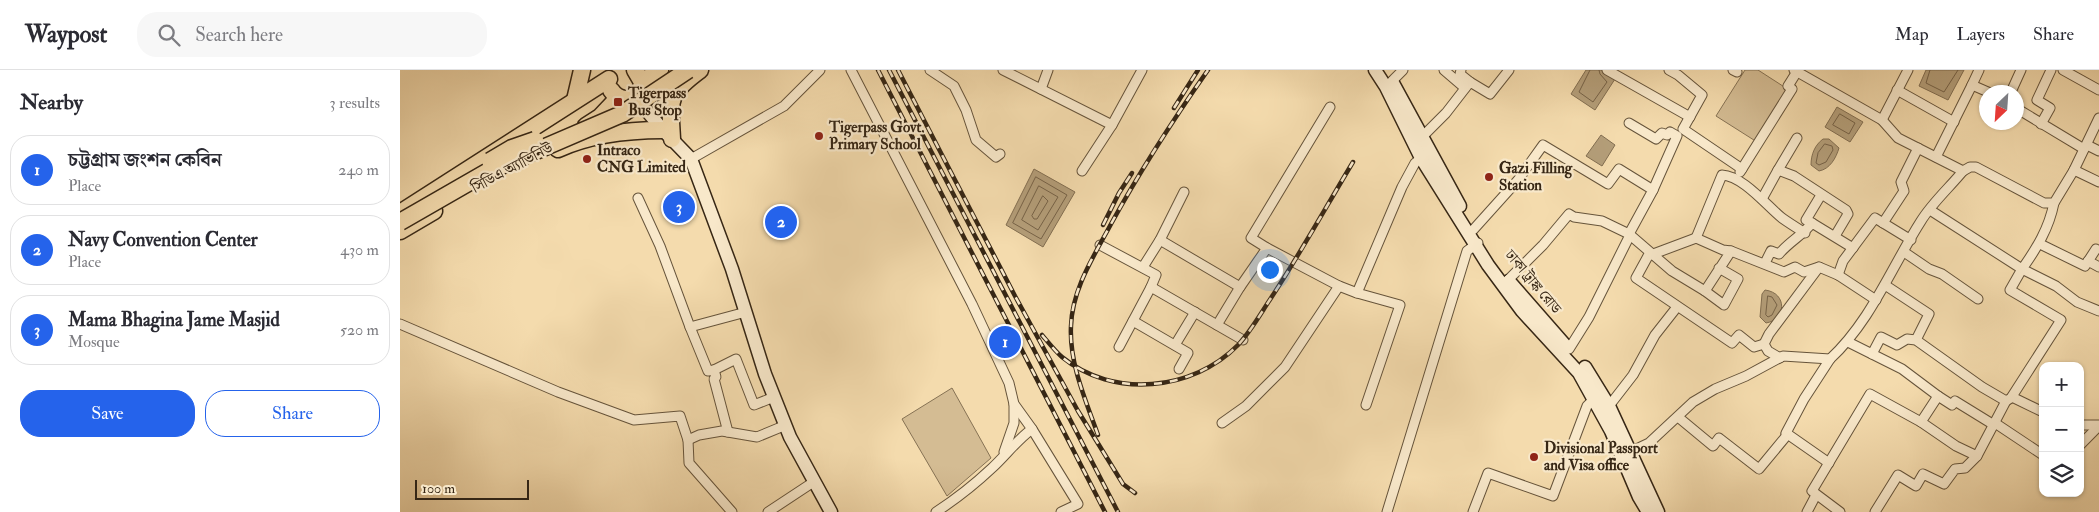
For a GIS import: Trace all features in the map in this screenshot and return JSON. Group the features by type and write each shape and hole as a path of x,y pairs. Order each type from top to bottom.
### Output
{"highway":[{"path":"575,100 582,70"},
{"path":"612,75 610,88 618,98 626,100 635,97 640,90 642,75 660,70"},
{"path":"400,214 512,148 581,123 625,100 671,70"},
{"path":"400,222 487,172 622,114 688,70"},
{"path":"530,158 598,135 633,130 669,131 672,97 684,82 700,70"},
{"name":"সিডিএ অ্যাভিনিউ","path":"400,214 504,148 612,75"},
{"name":"সিডিএ অ্যাভিনিউ","path":"400,231 502,171 552,147 600,117 618,98"}],"main road":[{"name":"ঢাকা ট্রাঙ্ক রোড","path":"1375,70 1478,243 1586,369 1609,406 1658,512"},
{"name":"ঢাকা ট্রাঙ্ক রোড","path":"1389,75 1423,136 1426,154"},
{"path":"635,97 669,131 691,159 746,312 774,398 830,512"},
{"path":"1478,243 1522,311 1579,373 1611,431 1639,497 1648,512"}],"street":[{"path":"691,159 784,106 820,70"},
{"path":"851,70 972,304 1009,383 1014,404 1014,423 1004,455"},
{"path":"930,70 954,86 966,110 976,140 996,158 1000,154"},
{"path":"1003,70 1112,125"},
{"path":"1041,89 1048,70"},
{"path":"1082,171 1112,125 1142,70"},
{"path":"1389,75 1403,70"},
{"path":"1444,70 1467,85 1490,94 1509,70"},
{"path":"1461,70 1460,74 1467,85"},
{"path":"1608,70 1690,117"},
{"path":"1669,70 1679,72 1702,94 1684,130 1742,169"},
{"path":"1882,120 1908,70"},
{"path":"1936,157 1979,70"},
{"path":"2014,85 2021,70"},
{"path":"2041,124 2050,108 2037,100 2051,70"},
{"path":"2063,70 2082,74 2099,90"},
{"path":"1736,179 1792,89 1788,86 1796,71 1882,120 1898,138 1963,171"},
{"path":"1423,136 1446,113 1467,85"},
{"path":"1972,85 1979,88"},
{"path":"1897,90 1954,122"},
{"path":"1330,107 1251,238 1339,286 1400,305 1366,405"},
{"path":"2024,113 2086,147 2099,151"},
{"path":"1875,512 1898,475 1916,486 1923,474 1944,484 1955,469 1965,468 1977,456 2009,399 2061,320 2010,290 2022,268 2040,244 2051,217 2054,203 2074,170 2099,118"},
{"path":"1569,349 1589,317 1629,234 1653,190 1677,136 1670,132 1667,135 1662,133 1656,139 1629,122"},
{"path":"1762,199 1797,138"},
{"path":"1468,227 1518,180 1543,145 1608,184 1620,169 1653,190"},
{"path":"1883,223 1904,191 1901,182 1918,148"},
{"path":"1357,293 1402,186 1415,163 1426,154"},
{"path":"1678,417 1713,446 1719,438 1759,469 1788,434 1786,433 1804,399 1830,359 1848,342 1876,300 1922,220 1963,171 1970,167 1976,167 2044,203 2054,203"},
{"path":"1778,170 1789,176 1794,176 1846,210 1848,214 1834,236"},
{"path":"2074,170 2099,182"},
{"path":"1696,238 1722,174 1736,179 1762,199 1782,218 1805,233"},
{"path":"1143,267 1160,240 1184,192"},
{"path":"1822,194 1806,220 1853,248"},
{"path":"638,198 660,246 708,371 736,359 754,405 774,398"},
{"path":"1930,210 2022,268 2056,286 2077,302 2099,310"},
{"path":"1508,280 1543,245 1568,214 1574,217 1602,221 1629,234 1672,271 1724,305 1729,299 1738,279 1719,268"},
{"path":"1838,275 1843,260 1875,218 1911,240"},
{"path":"1764,263 1771,251 1779,254 1789,242 1805,233 1812,223"},
{"path":"1819,267 1769,334 1764,344 1754,347 1739,336 1732,342 1636,278 1648,256 1696,238 1784,272 1795,267 1804,272 1819,267 1838,275 1876,300"},
{"path":"1160,240 1240,287"},
{"path":"1387,512 1467,251 1478,243"},
{"path":"1100,244 1156,275 1119,347"},
{"path":"2040,244 2085,266 2096,249"},
{"path":"1217,325 1267,248"},
{"path":"1705,292 1731,251"},
{"path":"1904,252 1929,269 1942,274 1978,299"},
{"path":"2088,261 2099,267"},
{"path":"1885,285 1929,314 1916,340"},
{"path":"1222,423 1246,406 1285,367 1339,286"},
{"path":"1151,287 1243,340"},
{"path":"1609,406 1633,375 1655,335 1677,307"},
{"path":"690,327 746,312"},
{"path":"1175,345 1194,312"},
{"path":"1133,321 1188,353 1179,369"},
{"path":"400,324 558,392 634,420 680,416 688,440 689,463 732,512"},
{"path":"1872,354 1881,337 1897,345 1907,339 1916,340 1982,386 2039,410"},
{"path":"1848,342 1902,369 1952,405 1955,401 2039,452"},
{"path":"1764,344 1768,351 1780,358"},
{"path":"1630,452 1649,442 1693,402 1715,389 1746,376 1780,358 1830,359"},
{"path":"714,370 716,377 714,379 728,432"},
{"path":"1840,512 1812,491 1870,394 1921,422 1956,446 1977,456"},
{"path":"1921,422 1938,396"},
{"path":"1473,512 1488,474 1553,496 1587,406 1594,399"},
{"path":"1014,404 1032,429 1079,508 1061,512"},
{"path":"688,440 699,434 722,431 757,437 786,425"},
{"path":"2084,425 2099,426"},
{"path":"2084,440 2099,426"},
{"path":"936,512 954,501 1032,429"},
{"path":"1788,434 1829,463"},
{"path":"768,512 815,481"},
{"path":"1806,512 1816,494"}],"shaded area":[{"path":"1745,70 1758,70 1789,90 1757,142 1716,116"},
{"path":"952,388 991,458 947,496 902,419"}],"water":[{"path":"1586,70 1601,70 1615,79 1595,110 1571,94"},
{"path":"1926,70 1964,70 1948,100 1919,86"},
{"path":"1837,107 1863,122 1850,142 1825,127"},
{"path":"1601,135 1615,145 1602,166 1586,156"},
{"path":"1823,139 1829,139 1839,148 1832,162 1826,168 1819,171 1811,165 1811,161 1816,147"},
{"path":"1034,169 1075,192 1043,247 1006,225"},
{"path":"1765,290 1778,296 1782,307 1778,317 1766,323 1760,317 1762,294"}],"railway":[{"path":"878,70 1105,512"},
{"path":"889,70 1118,512"},
{"path":"898,70 1015,296 1078,411 1123,484 1135,493"},
{"path":"1174,108 1198,70"},
{"path":"1098,435 1079,382 1073,354 1071,326 1075,299 1085,273 1122,204 1157,146 1208,70"},
{"path":"1042,335 1062,357 1082,370 1105,379 1128,384 1152,384 1176,380 1199,372 1220,360 1238,345 1247,334 1292,265 1353,162"},
{"path":"1103,225 1119,193 1132,173"}],"place":[{"name":"Tigerpass Bus Stop","path":"618,102"},
{"name":"Tigerpass Govt. Primary School","path":"819,136"},
{"name":"Intraco CNG Limited","path":"587,159"},
{"name":"Gazi Filling Station","path":"1489,177"},
{"name":"Mama Bhagina Jame Masjid","path":"679,207"},
{"name":"Navy Convention Center","path":"781,222"},
{"name":"চট্টগ্রাম জংশন কেবিন","path":"1005,342"},
{"name":"Divisional Passport and Visa office","path":"1534,457"}]}
